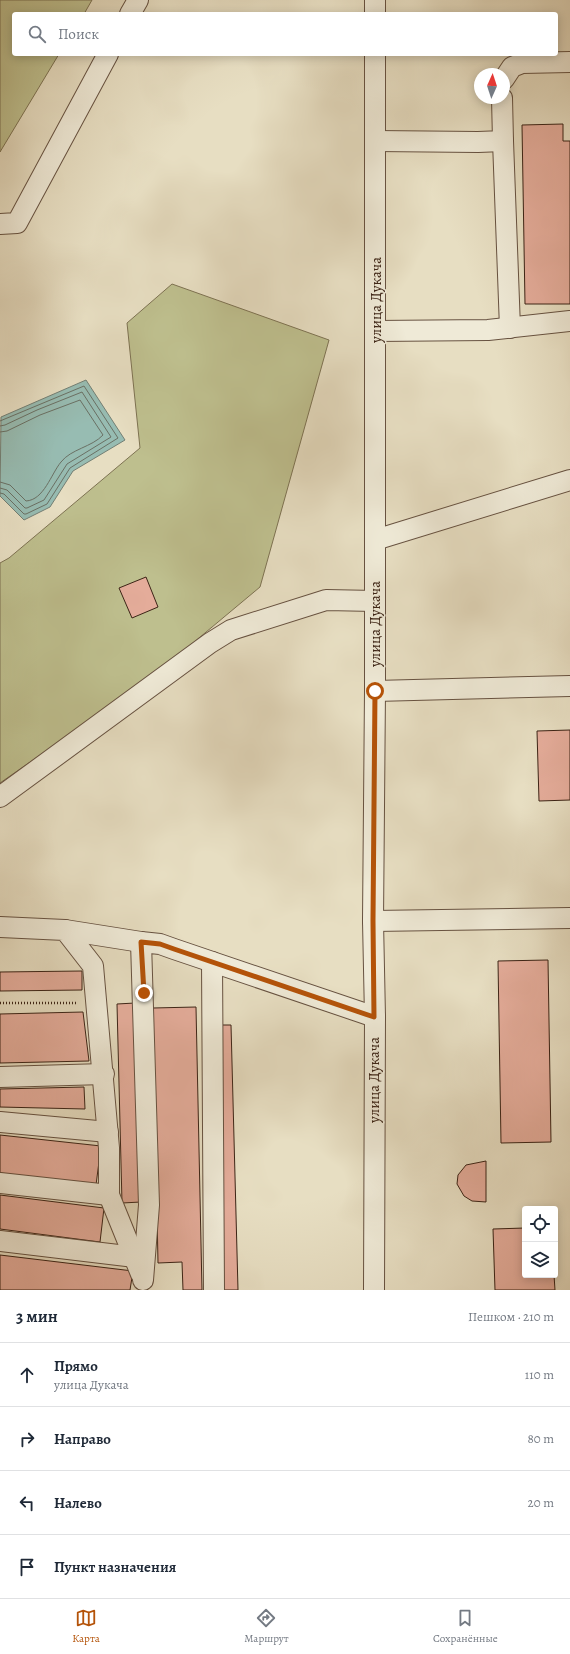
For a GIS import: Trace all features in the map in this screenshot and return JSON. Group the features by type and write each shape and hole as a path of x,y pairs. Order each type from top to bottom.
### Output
{"street":[{"path":"131,12 138,0"},
{"path":"375,0 375,12"},
{"path":"0,224 17,223 107,56"},
{"name":"улица Дукача","path":"374,1290 373,921 376,331 375,56"},
{"path":"510,70 512,67 522,63 570,62"},
{"path":"502,104 510,328"},
{"path":"376,141 503,141"},
{"path":"376,331 488,330 570,321"},
{"path":"375,540 570,480"},
{"path":"0,798 203,648 231,630 326,600 375,601"},
{"path":"375,691 570,686"},
{"path":"373,921 570,918"},
{"path":"0,927 65,930 160,944 374,1017"},
{"path":"65,930 94,966 108,1132 109,1196 135,1257 143,1285"},
{"path":"141,942 149,1205 143,1285"},
{"path":"212,962 214,1290"},
{"path":"0,1076 104,1074"},
{"path":"0,1122 108,1132"},
{"path":"0,1183 109,1196"},
{"path":"0,1241 135,1257"}],"path":[{"path":"0,1003 96,1003"}],"green space":[{"path":"0,0 92,0 85,12 12,12 12,56 58,56 0,152"},
{"path":"172,284 329,340 260,587 151,678 0,783 0,563 9,558 140,448 127,323"}],"water":[{"path":"86,380 125,440 73,471 50,507 24,520 0,496 1,417"}],"building":[{"path":"563,124 563,141 570,141 570,304 525,304 522,125"},
{"path":"146,577 158,607 132,618 119,588"},
{"path":"570,730 570,800 539,801 537,731"},
{"path":"548,960 551,1142 501,1143 498,961"},
{"path":"82,971 82,990 0,991 0,972"},
{"path":"135,1003 141,1202 122,1203 117,1004"},
{"path":"196,1007 202,1290 183,1290 182,1262 158,1263 153,1008"},
{"path":"83,1012 89,1061 0,1063 0,1014"},
{"path":"211,1025 231,1025 238,1290 218,1290"},
{"path":"84,1087 85,1109 0,1107 0,1089"},
{"path":"0,1135 101,1146 96,1185 0,1173"},
{"path":"486,1161 486,1202 472,1201 464,1196 457,1184 458,1175 466,1165"},
{"path":"0,1195 104,1208 100,1242 0,1229"},
{"path":"522,1228 522,1278 554,1278 555,1290 495,1290 493,1229"},
{"path":"0,1255 133,1271 130,1290 0,1290"}],"route":[{"path":"144,993 141,942 160,944 374,1017 373,921 375,691"}]}
